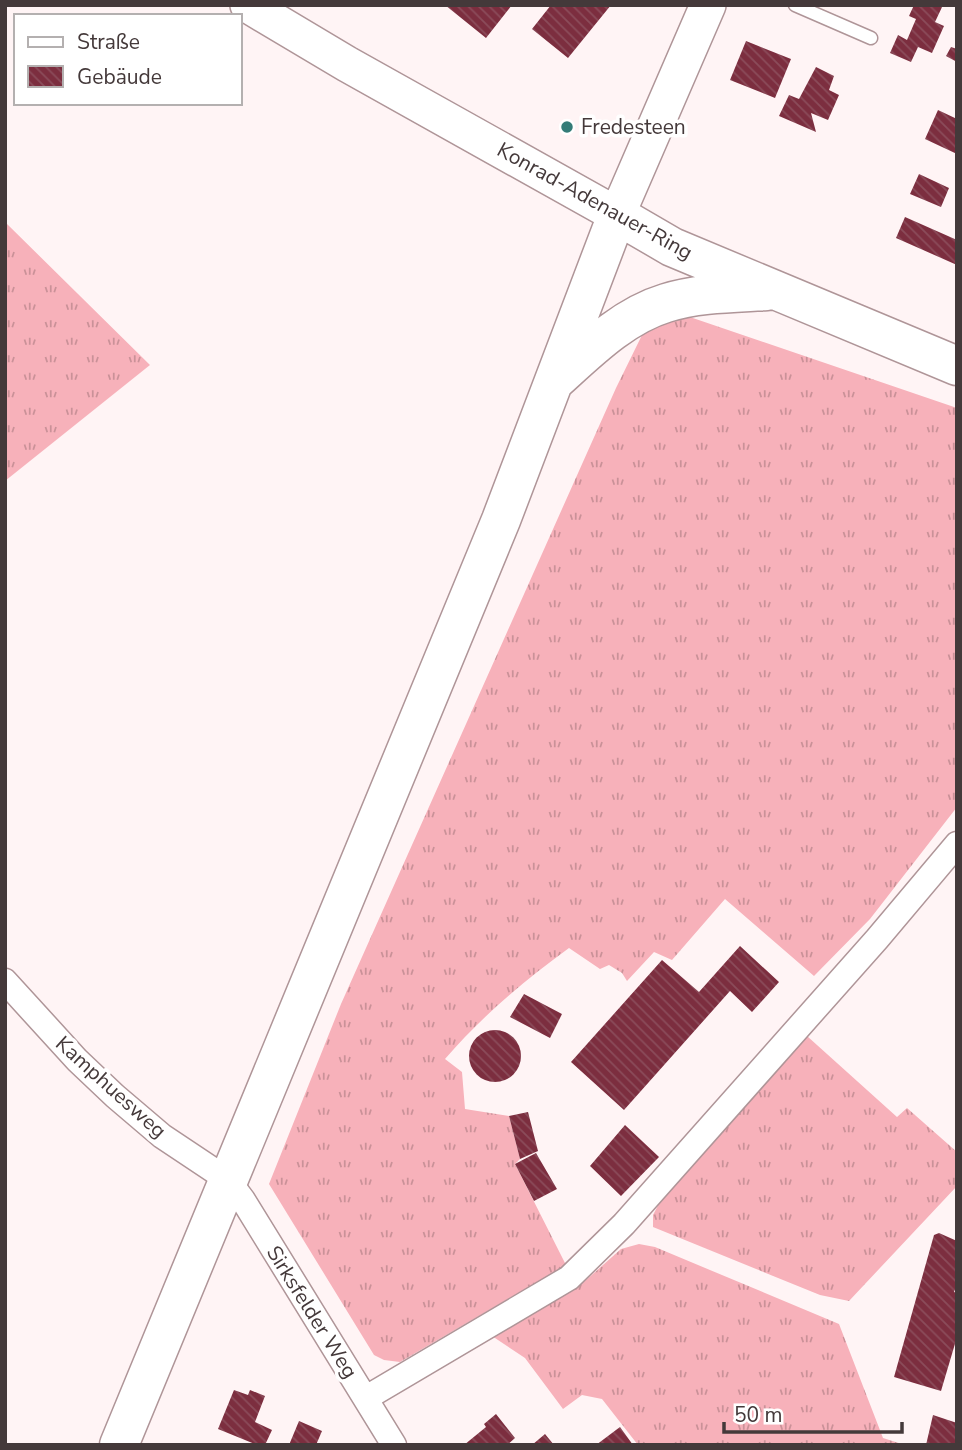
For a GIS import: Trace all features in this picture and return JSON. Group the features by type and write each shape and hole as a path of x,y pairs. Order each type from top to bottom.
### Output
{"main road":[{"name":"Konrad-Adenauer-Ring","path":"248,5 672,247 957,366"},
{"path":"119,1445 501,520 617,215 708,5"},
{"path":"552,383 613,331 665,303 705,295 775,290"}],"street":[{"path":"366,1398 569,1278 624,1224 877,939 957,844"},
{"name":"Kamphuesweg","path":"5,981 77,1060 115,1096 163,1136 228,1180"},
{"name":"Sirksfelder Weg","path":"228,1180 394,1445"}],"lane":[{"path":"794,5 871,38"}],"green space":[{"path":"5,222 150,365 5,481"},
{"path":"684,315 957,408 957,807 870,919 814,976 725,899 672,960 654,952 627,981 622,973 609,965 600,969 569,948 488,1014 445,1059 462,1072 465,1109 509,1116 520,1159 515,1164 566,1265 400,1362 384,1360 374,1355 269,1184 341,1004 616,388 643,333"},
{"path":"807,1036 897,1117 907,1108 957,1152 957,1186 849,1301 820,1295 653,1227 653,1215 664,1194"},
{"path":"639,1244 655,1247 839,1324 883,1438 905,1445 638,1445 602,1399 582,1395 563,1409 525,1358 492,1336 577,1288 621,1249"}],"building":[{"path":"445,5 512,5 486,38"},
{"path":"551,5 611,5 568,58 532,29"},
{"path":"914,5 943,5 935,22 944,26 932,53 918,47 911,62 890,53 898,35 907,40 916,19 909,16"},
{"path":"746,41 791,59 775,98 730,80"},
{"path":"951,47 957,49 957,62 946,56"},
{"path":"816,67 834,76 829,90 839,95 828,120 811,113 816,132 779,116 789,95 799,99"},
{"path":"938,110 957,119 957,154 925,139"},
{"path":"919,174 949,188 941,207 910,194"},
{"path":"905,217 957,240 957,265 896,238"},
{"path":"740,946 779,982 752,1012 730,991 624,1110 571,1062 662,960 699,992"},
{"path":"524,994 562,1014 550,1038 510,1017"},
{"path":"495,1030 505,1032 513,1038 519,1046 519,1066 513,1074 505,1080 495,1082 485,1080 477,1074 471,1066 469,1056 471,1046 477,1038 485,1032"},
{"path":"528,1112 538,1151 520,1159 509,1116"},
{"path":"625,1125 659,1157 621,1196 590,1166"},
{"path":"536,1153 557,1189 534,1201 515,1164"},
{"path":"939,1233 957,1241 957,1285 954,1292 957,1293 957,1337 941,1391 894,1377 934,1235"},
{"path":"234,1390 248,1395 250,1390 265,1396 255,1422 272,1430 265,1445 257,1445 218,1429"},
{"path":"496,1414 515,1438 507,1445 464,1445 486,1427 484,1424"},
{"path":"933,1415 957,1423 957,1445 926,1445"},
{"path":"299,1421 322,1431 316,1445 289,1445"},
{"path":"620,1427 633,1445 596,1445"},
{"path":"545,1434 554,1445 532,1445"}],"place":[{"name":"Fredesteen","path":"567,127"}]}
